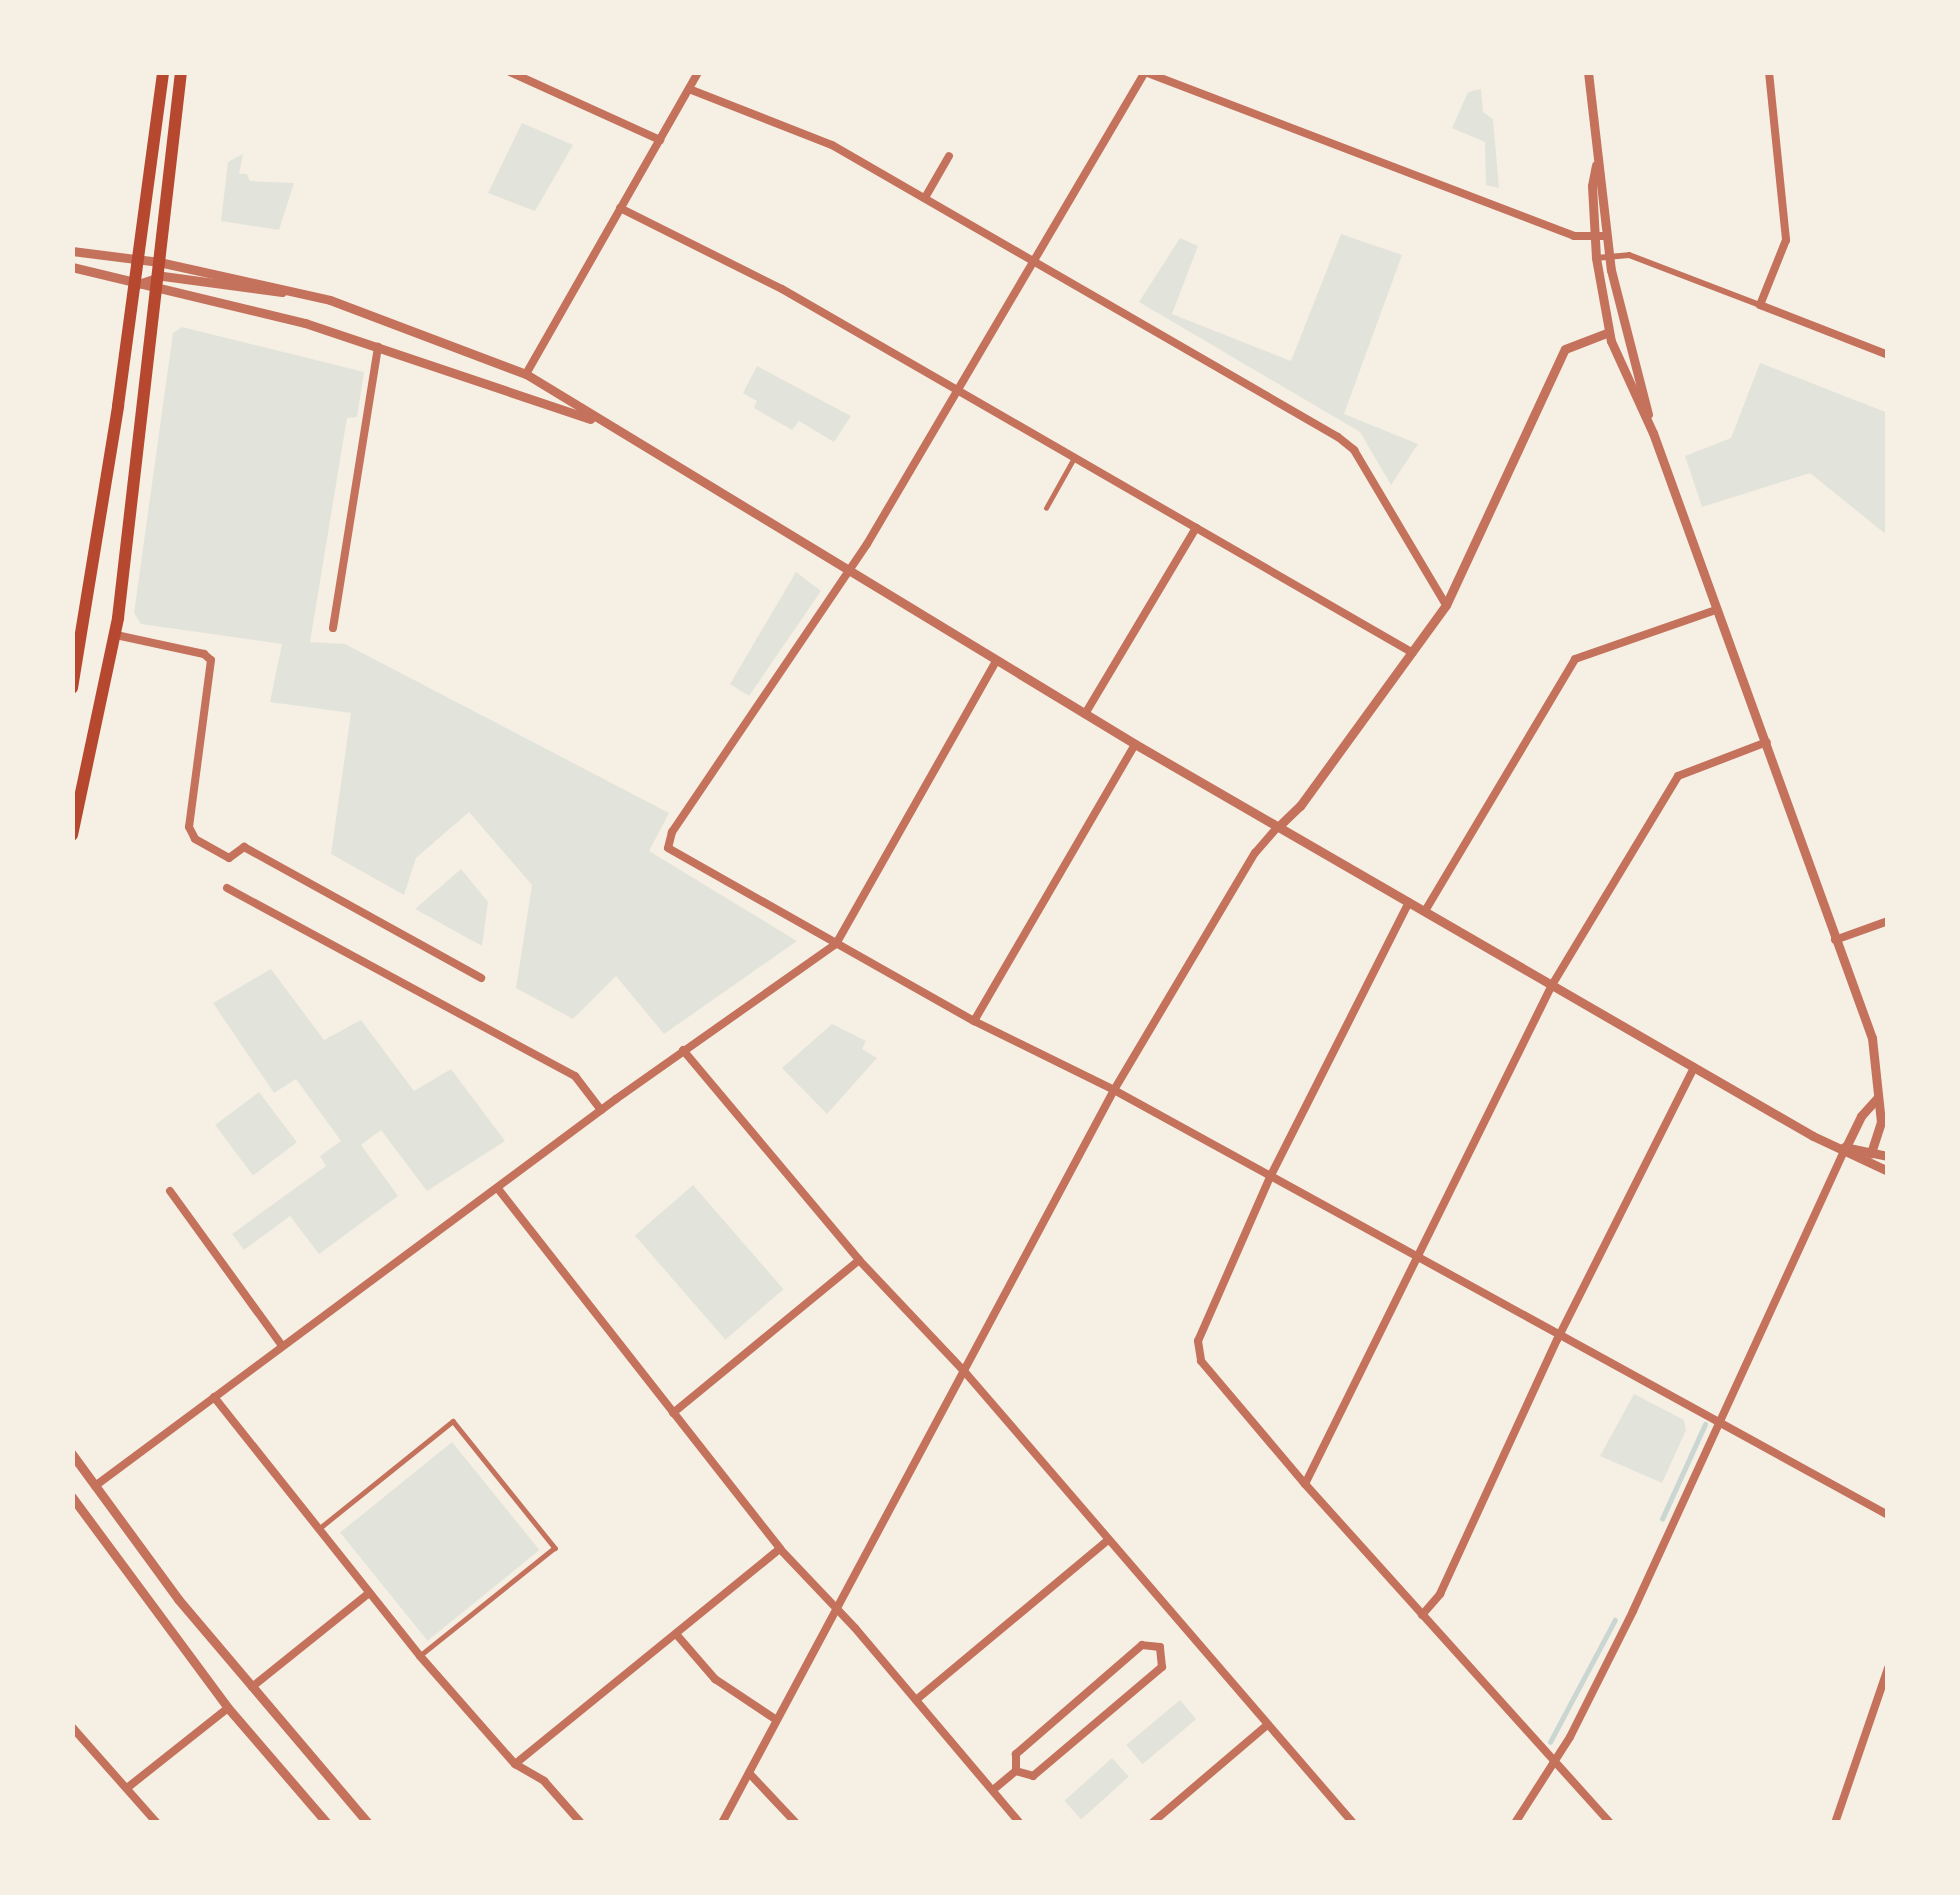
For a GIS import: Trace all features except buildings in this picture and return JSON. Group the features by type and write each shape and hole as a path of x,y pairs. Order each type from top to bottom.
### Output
{"main road":[{"path":"72,688 163,72"},
{"path":"72,835 114,635 181,72"}],"street":[{"path":"510,72 660,140"},
{"path":"517,392 698,72"},
{"path":"1600,236 1521,217 1145,72 849,569 672,832 668,848 974,1021 1114,1090 1888,1514"},
{"path":"1588,72 1600,236 1596,258 1610,332 1653,434 1767,742 1877,1055 1881,1129 1871,1153"},
{"path":"1760,305 1786,240 1769,72"},
{"path":"689,89 832,145 1338,436 1354,450 1446,605"},
{"path":"926,196 949,156"},
{"path":"620,208 782,289 1413,653"},
{"path":"1600,236 1653,434"},
{"path":"72,251 139,259 158,276 378,345 606,425"},
{"path":"1596,258 1629,255 1888,356"},
{"path":"72,267 135,285 158,276 301,292 440,338 526,374 1135,745 1694,1069 1888,1171"},
{"path":"722,1823 1114,1090 1255,853 1446,605 1565,350 1579,339 1610,332"},
{"path":"333,628 378,345"},
{"path":"1085,714 1196,528"},
{"path":"1425,911 1575,659 1716,610"},
{"path":"114,635 204,654 211,660 189,827 195,839 229,858 244,847 481,978"},
{"path":"95,1487 601,1110 836,944 998,658"},
{"path":"1304,1484 1552,985 1678,776 1767,742"},
{"path":"974,1021 1135,745"},
{"path":"227,889 575,1076 601,1110"},
{"path":"1409,902 1270,1177 1198,1341 1201,1361 1304,1484 1610,1823"},
{"path":"1835,940 1888,921"},
{"path":"683,1050 720,1088 859,1260 964,1371 1348,1822"},
{"path":"1422,1615 1440,1594 1558,1336 1694,1069"},
{"path":"1515,1823 1555,1762 1633,1611 1717,1420 1861,1116 1878,1097"},
{"path":"1848,1151 1888,1156"},
{"path":"499,1189 780,1549 1020,1823"},
{"path":"170,1191 282,1346"},
{"path":"673,1413 859,1260"},
{"path":"214,1397 420,1656 515,1764 544,1781 581,1823"},
{"path":"72,1454 250,1688 368,1823"},
{"path":"73,1499 228,1708 327,1823"},
{"path":"916,1700 1108,1540"},
{"path":"515,1764 780,1549"},
{"path":"250,1688 369,1593"},
{"path":"676,1634 716,1679 775,1719"},
{"path":"1142,1645 1160,1647 1162,1667 1146,1681 1033,1775 1016,1771 1016,1754 1142,1645"},
{"path":"1835,1823 1888,1667"},
{"path":"127,1788 228,1708"},
{"path":"1152,1823 1266,1726"},
{"path":"72,1727 157,1823"},
{"path":"993,1790 1016,1771"},
{"path":"749,1772 796,1823"}],"lane":[{"path":"1046,508 1074,458"},
{"path":"319,1528 453,1421 555,1548 420,1656"}],"shaded area":[{"path":"1481,89 1483,112 1493,119 1499,188 1486,185 1485,142 1452,128 1468,92"},
{"path":"522,123 573,145 535,211 488,193"},
{"path":"243,154 239,174 247,174 250,181 294,183 279,230 221,221 228,162"},
{"path":"1341,234 1402,255 1344,414 1418,444 1391,485 1360,432 1139,302 1180,238 1198,246 1172,314 1291,361"},
{"path":"182,327 364,372 357,417 347,418 310,642 345,644 669,813 649,851 797,941 664,1034 616,976 573,1019 516,988 532,885 469,812 416,858 404,895 331,854 351,713 270,702 282,644 141,624 134,613 173,333"},
{"path":"1760,363 1888,413 1888,536 1810,473 1702,507 1685,456 1731,438"},
{"path":"757,366 851,416 834,442 799,421 792,430 754,408 757,401 743,393"},
{"path":"796,572 821,591 749,696 730,684"},
{"path":"461,869 488,902 482,946 415,909"},
{"path":"271,969 324,1040 361,1020 414,1091 451,1069 505,1141 427,1191 381,1130 361,1145 398,1196 319,1254 290,1216 244,1250 232,1234 326,1166 320,1156 341,1141 296,1079 274,1093 213,1003"},
{"path":"832,1024 866,1041 862,1049 877,1058 827,1114 782,1068"},
{"path":"259,1092 297,1142 253,1175 215,1125"},
{"path":"693,1185 784,1289 725,1340 635,1236"},
{"path":"1634,1394 1684,1420 1686,1430 1662,1483 1600,1456"},
{"path":"452,1442 539,1550 428,1641 340,1533"},
{"path":"1180,1700 1196,1719 1142,1764 1126,1745"},
{"path":"1112,1758 1129,1777 1081,1819 1064,1801"}],"waterway":[{"path":"1662,1519 1705,1424"},
{"path":"1550,1742 1615,1620"}]}
